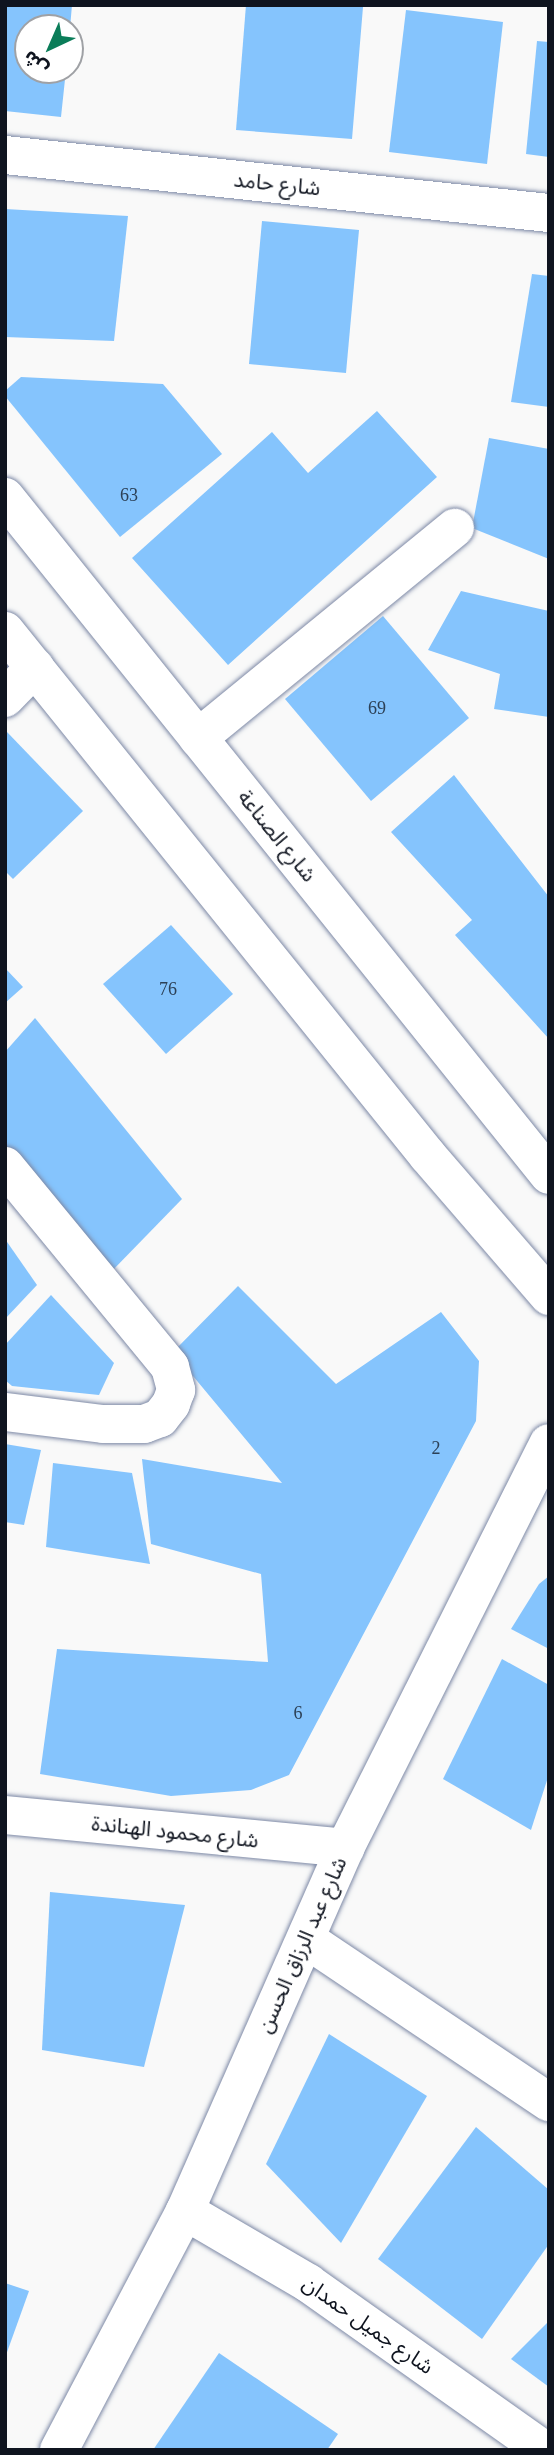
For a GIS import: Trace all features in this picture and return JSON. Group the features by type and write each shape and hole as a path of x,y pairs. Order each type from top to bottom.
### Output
{"street":[{"name":"شارع حامد","path":"5,155 549,213"},
{"name":"شارع الصناعة","path":"5,497 549,1175"},
{"path":"198,738 455,528"},
{"path":"5,632 428,1156 549,1296"},
{"path":"5,698 35,667"},
{"path":"5,1166 170,1367 176,1390 172,1404 160,1418 144,1424 103,1424 5,1412"},
{"name":"شارع عبد الرزاق الحسن","path":"59,2450 185,2211 345,1848 549,1443"},
{"name":"شارع محمود الهناندة","path":"5,1815 345,1848"},
{"path":"306,1939 549,2102"},
{"name":"شارع جميل حمدان","path":"185,2211 308,2283 544,2450"}],"building":[{"path":"5,5 72,5 71,14 14,14 14,84 65,84 61,117 5,111"},
{"path":"246,5 363,7 352,139 236,130"},
{"path":"406,10 503,22 487,164 389,152"},
{"path":"537,41 549,42 549,157 526,154"},
{"path":"5,209 128,216 114,341 5,337"},
{"path":"262,221 359,230 346,373 249,364"},
{"path":"532,274 549,276 549,407 511,402"},
{"path":"21,377 163,384 222,454 120,537 5,396 5,391"},
{"path":"377,411 437,477 228,665 132,558 272,432 308,473"},
{"path":"489,438 549,449 549,559 472,528"},
{"path":"461,591 549,611 549,717 494,709 500,674 428,650"},
{"path":"383,616 469,718 371,801 285,699"},
{"path":"7,732 83,811 13,879 5,871"},
{"path":"454,775 549,897 549,1039 455,935 472,920 391,832"},
{"path":"171,925 233,994 166,1054 103,984"},
{"path":"5,968 23,987 5,1003"},
{"path":"35,1018 182,1199 110,1273 5,1148 5,1052"},
{"path":"5,1239 37,1285 5,1319"},
{"path":"238,1286 336,1384 441,1312 479,1361 476,1421 289,1775 251,1790 171,1796 40,1774 57,1649 268,1662 261,1574 151,1544 142,1459 282,1483 173,1352"},
{"path":"51,1295 114,1363 99,1395 12,1386 5,1380 5,1345"},
{"path":"5,1444 41,1450 24,1525 5,1522"},
{"path":"53,1463 132,1473 150,1564 46,1547"},
{"path":"549,1576 549,1649 511,1629 539,1584"},
{"path":"502,1659 549,1685 549,1774 531,1830 443,1779"},
{"path":"50,1892 185,1905 144,2067 42,2050"},
{"path":"329,2034 427,2096 341,2243 266,2164"},
{"path":"476,2127 549,2190 549,2244 482,2339 378,2259"},
{"path":"5,2283 29,2291 6,2355 5,2355"},
{"path":"549,2321 549,2387 511,2359"},
{"path":"219,2353 338,2434 327,2450 153,2450"}]}
